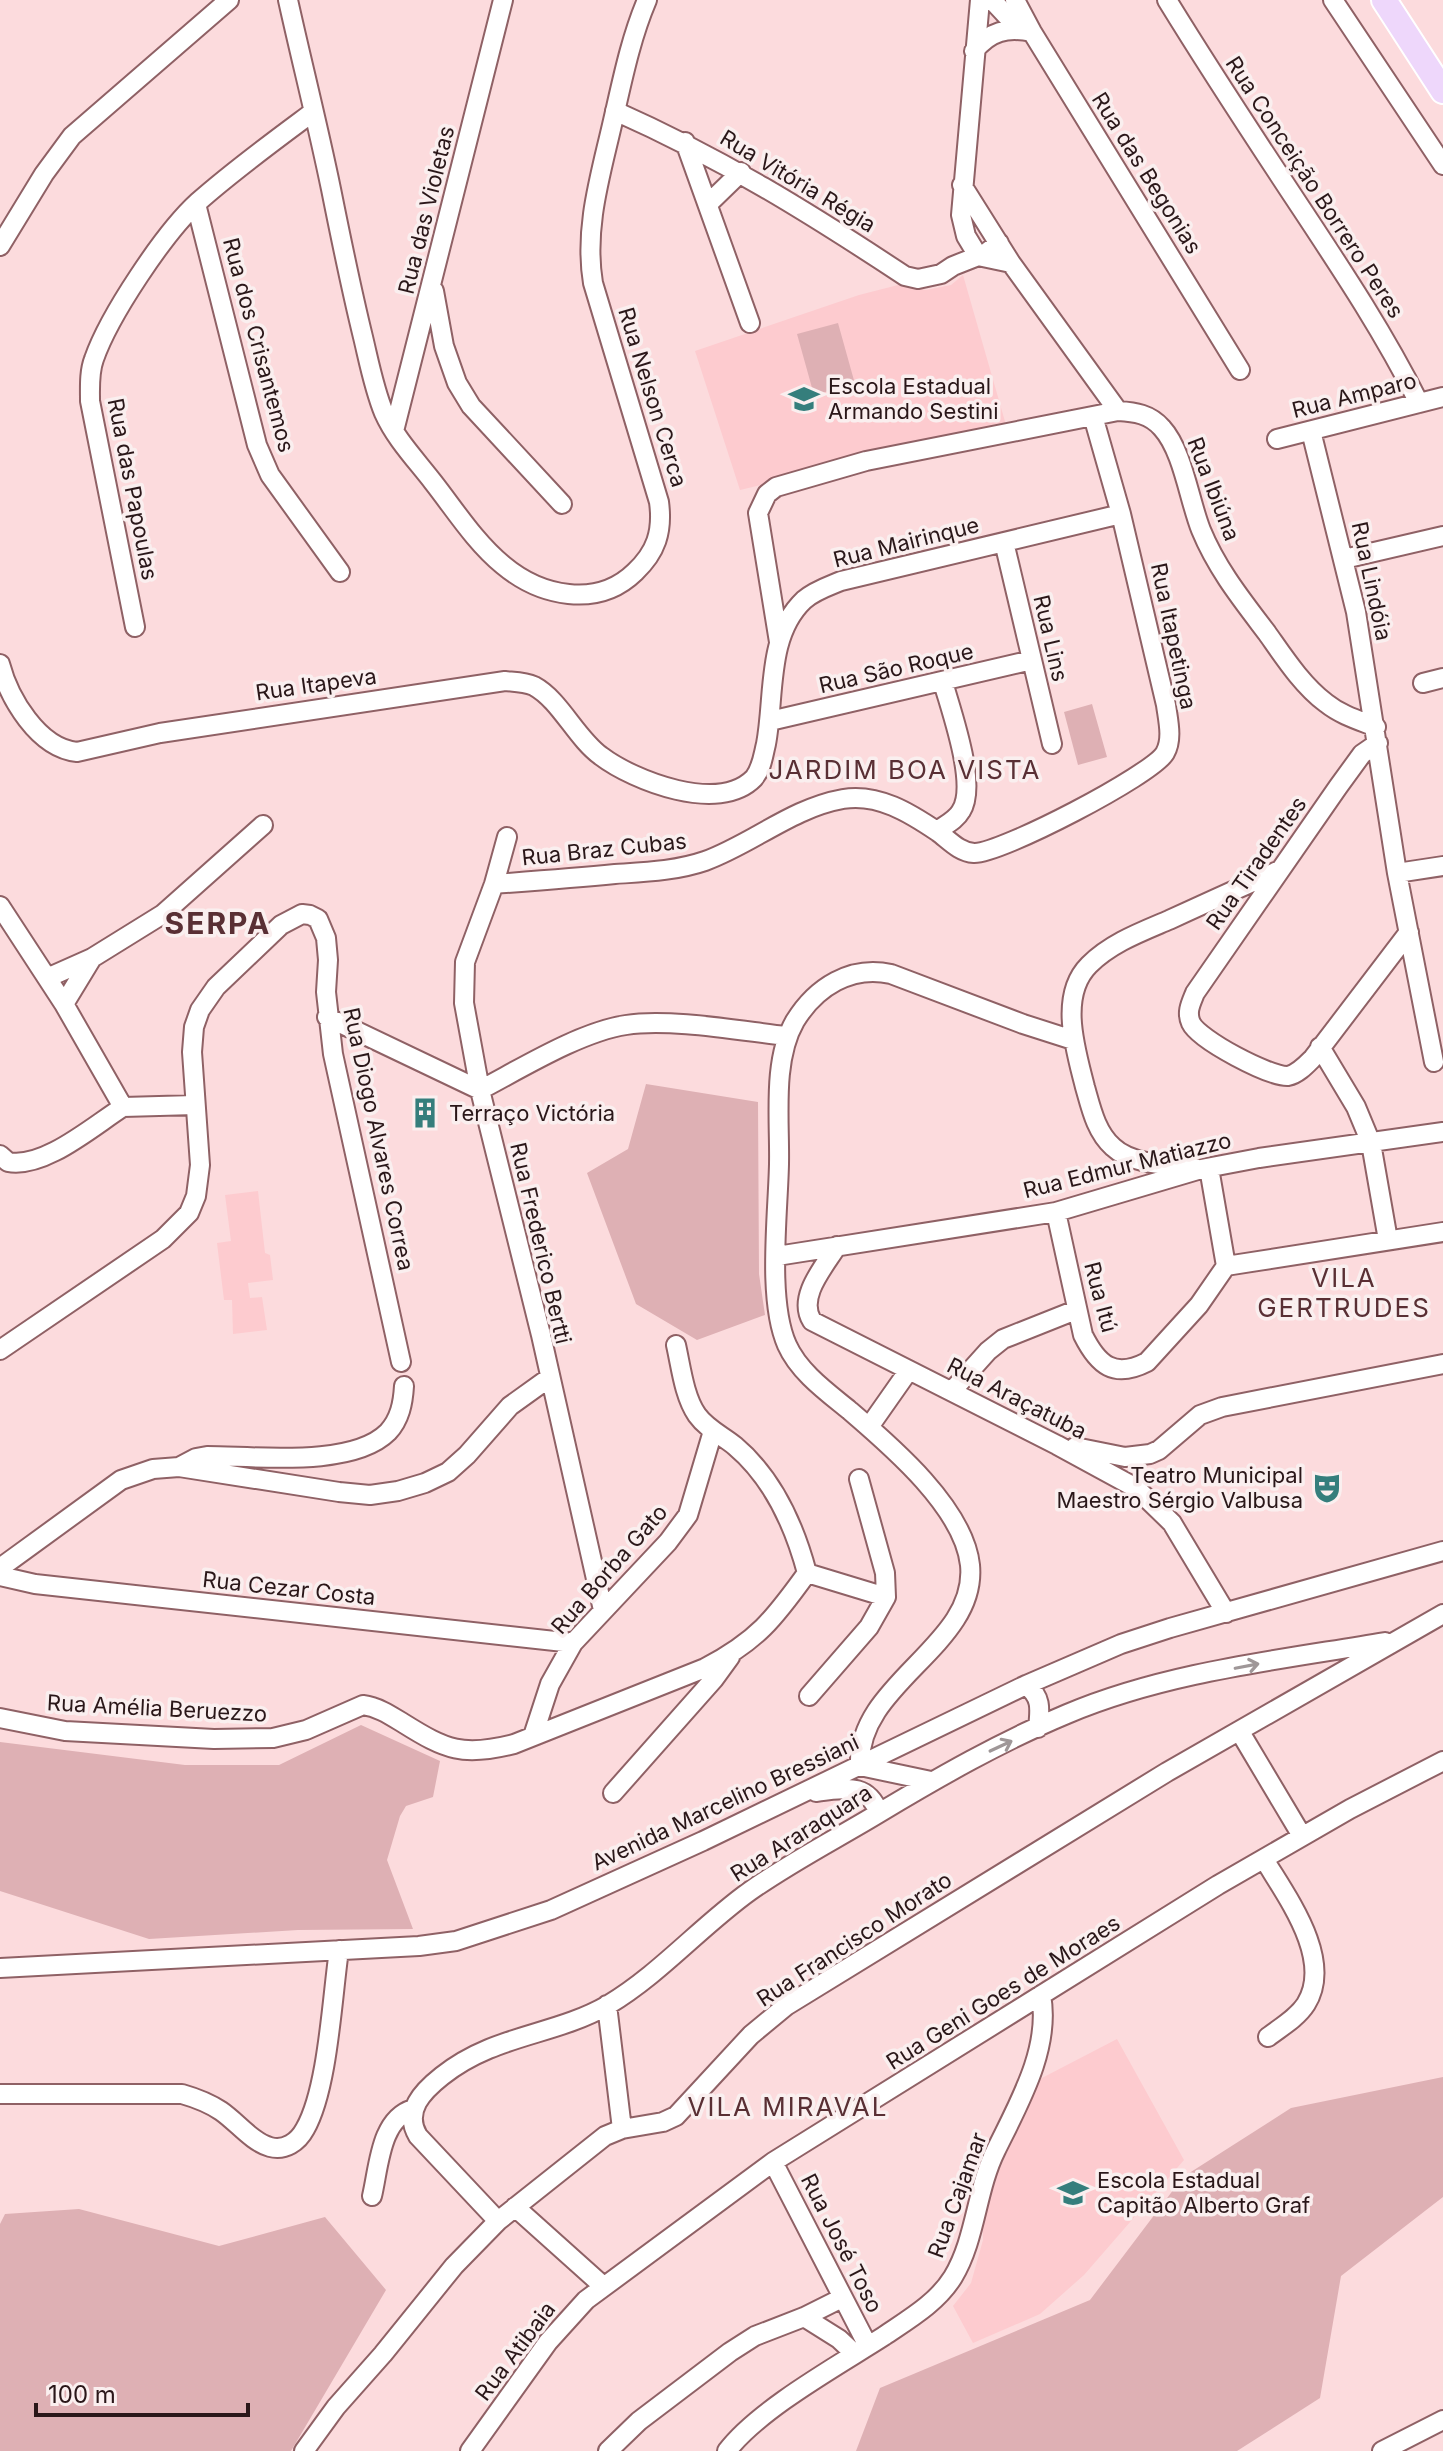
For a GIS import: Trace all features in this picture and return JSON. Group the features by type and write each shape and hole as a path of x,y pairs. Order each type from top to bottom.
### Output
{"main road":[{"path":"1384,0 1443,91"}],"street":[{"path":"0,246 44,174 72,136 229,0"},
{"name":"Rua Nelson Cerca","path":"288,0 375,389 385,415 479,542 504,566 520,577 571,595 588,596 604,593 628,578 648,560 662,522 659,502 593,283 589,258 590,231 615,111 634,31 647,0"},
{"name":"Rua das Violetas","path":"394,431 503,0"},
{"path":"980,0 960,204 964,228 978,256 1011,263"},
{"name":"Rua das Begonias","path":"992,0 1026,31"},
{"name":"Rua das Begonias","path":"1015,0 1026,31 1240,370"},
{"name":"Rua Conceição Borrero Peres","path":"1167,0 1214,77 1364,304 1419,403"},
{"path":"1333,0 1443,165"},
{"path":"974,51 1000,30 1026,31"},
{"name":"Rua Vitória Régia","path":"615,111 685,142 741,172 905,276 928,278 999,243"},
{"name":"Rua das Papoulas","path":"135,627 90,401 89,379 93,359 161,244 196,204 313,112"},
{"path":"685,142 750,323"},
{"path":"708,204 741,172"},
{"path":"962,185 1011,263 1118,411"},
{"name":"Rua dos Crisantemos","path":"196,204 257,445 270,475 340,572"},
{"path":"953,266 964,228 982,219"},
{"path":"433,284 444,346 457,383 471,406 562,504"},
{"name":"Rua Amparo","path":"1277,439 1443,397"},
{"name":"Rua Ibiúna","path":"779,642 758,513 767,494 798,479 866,461 1118,411 1135,412 1152,418 1164,430 1175,452 1201,530 1229,584 1305,683 1325,702 1377,735"},
{"name":"Rua Itapetinga","path":"937,831 961,850 972,853 1008,845 1128,782 1163,757 1168,748 1166,705 1121,514 1093,416"},
{"name":"Rua Lindóia","path":"1311,431 1344,559 1377,735 1397,873 1434,1062"},
{"name":"Rua Mairinque","path":"545,695 584,742 604,758 643,778 687,793 706,795 728,790 745,784 761,766 770,721 779,642 792,614 805,599 841,581 1121,514"},
{"path":"1344,559 1443,536"},
{"name":"Rua Lins","path":"1004,542 1052,744"},
{"name":"Rua São Roque","path":"770,721 1032,660"},
{"name":"Rua Itapeva","path":"0,664 20,708 45,738 67,751 92,750 215,723 505,681 536,687 545,695"},
{"path":"1423,683 1443,678"},
{"path":"937,831 962,811 967,783 943,682"},
{"name":"Rua Tiradentes","path":"1320,1047 1303,1067 1288,1076 1277,1074 1218,1048 1199,1036 1189,1020 1189,1010 1195,993 1377,735"},
{"name":"Rua Braz Cubas","path":"494,884 663,870 702,862 794,815 846,798 891,804 937,831"},
{"path":"47,978 92,958 163,914 263,825"},
{"name":"Rua Frederico Bertti","path":"0,1568 121,1480 153,1469 179,1467 370,1495 425,1483 448,1472 510,1406 549,1378 480,1090 462,982 465,962 494,884 507,837"},
{"path":"1397,873 1443,866"},
{"path":"1280,870 1129,938 1101,954 1086,968 1072,1011 1073,1040 1097,1125 1115,1150 1131,1157 1205,1168 1226,1266 1443,1232"},
{"path":"1227,893 1247,918"},
{"path":"0,906 64,1004 123,1107"},
{"name":"Rua Diogo Alvares Correa","path":"195,1105 192,1052 194,1027 200,1010 216,987 281,925 302,914 310,915 323,928 328,960 327,1017 333,1054 401,1362"},
{"path":"1388,1240 1371,1143 1356,1107 1320,1047 1409,932"},
{"path":"64,1004 92,958"},
{"path":"931,1781 860,1766 861,1741 876,1710 948,1628 964,1603 970,1584 970,1563 951,1516 923,1480 869,1427 821,1387 793,1356 780,1322 777,1256 781,1079 786,1036 801,1012 818,995 838,980 872,970 891,974 1073,1040"},
{"path":"1424,1006 1443,1003"},
{"path":"327,1017 480,1090 602,1031 627,1025 651,1023 786,1036"},
{"path":"0,1155 8,1162 31,1162 123,1107 195,1105 200,1165 196,1196 189,1213 163,1239 0,1350"},
{"name":"Rua Edmur Matiazzo","path":"777,1256 1056,1212 1205,1168 1443,1132"},
{"name":"Rua Itú","path":"1056,1212 1076,1310 1090,1348 1103,1363 1115,1370 1135,1368 1147,1362 1215,1284 1226,1266"},
{"name":"Rua Araçatuba","path":"837,1246 810,1292 806,1305 812,1321 1136,1488 1172,1523 1226,1613"},
{"path":"952,1391 1003,1339 1076,1310"},
{"path":"676,1345 697,1416 735,1446 765,1482 798,1539 807,1573"},
{"path":"1057,1445 1125,1457 1150,1454 1200,1415 1222,1407 1443,1364"},
{"path":"869,1427 909,1370"},
{"path":"549,1378 603,1610"},
{"name":"Rua Frederico Bertti","path":"179,1467 207,1456 313,1457 338,1455 358,1449 388,1432 398,1418 404,1386"},
{"name":"Rua Borba Gato","path":"533,1736 550,1684 573,1643 668,1542 688,1515 713,1431"},
{"path":"809,1696 869,1627 886,1597 885,1573 859,1479"},
{"name":"Avenida Marcelino Bressiani","path":"0,1968 419,1946 494,1931 621,1879 1026,1685 1121,1644 1443,1551"},
{"path":"807,1573 886,1597"},
{"path":"613,1793 714,1679 731,1654 760,1634 807,1573"},
{"name":"Rua Cezar Costa","path":"0,1576 35,1584 573,1643"},
{"path":"1395,1640 1441,1619"},
{"name":"Rua Araraquara","path":"372,2196 390,2126 399,2115 413,2109 421,2095 443,2075 473,2055 512,2038 579,2018 607,2005 637,1985 751,1891 931,1781 1105,1699 1168,1681 1395,1640"},
{"name":"Rua Francisco Morato","path":"304,2451 336,2407 454,2266 498,2221 596,2143 622,2129 663,2122 676,2116 751,2035 786,2006 1167,1772 1395,1640"},
{"name":"Rua Amélia Beruezzo","path":"0,1718 65,1731 214,1739 273,1738 292,1735 363,1705 383,1711 454,1751 492,1750 705,1668 731,1654"},
{"path":"1026,1685 1036,1692 1040,1702 1038,1728"},
{"path":"876,1710 876,1737 889,1751"},
{"path":"1240,1732 1302,1836"},
{"name":"Rua Geni Goes de Moraes","path":"602,2285 773,2162 1041,1995 1302,1836 1443,1761"},
{"path":"801,1793 861,1791 875,1801 879,1813"},
{"path":"1264,1859 1304,1926 1312,1953 1314,1975 1306,2004 1295,2017 1268,2037"},
{"path":"0,2094 182,2094 220,2110 261,2143 272,2148 290,2146 305,2131 314,2110 339,1950"},
{"name":"Rua Cajamar","path":"727,2451 754,2424 919,2313 953,2276 988,2169 1023,2095 1036,2056 1043,2027 1041,1995"},
{"path":"607,2005 622,2129"},
{"path":"413,2109 412,2120 418,2136 498,2221"},
{"name":"Rua José Toso","path":"773,2162 842,2298 862,2350"},
{"path":"515,2207 602,2285"},
{"name":"Rua Atibaia","path":"470,2451 548,2342 602,2285"},
{"path":"608,2451 639,2421 730,2352 755,2336 842,2298"},
{"path":"804,2317 862,2350"},
{"path":"1382,2451 1443,2420"}],"shaded area":[{"name":"Escola Estadual Armando Sestini","path":"963,275 1006,425 740,490 695,351 859,295 902,284 926,290 951,285"},
{"path":"838,323 855,384 814,395 797,334"},
{"path":"1092,704 1107,757 1078,765 1064,712"},
{"path":"646,1084 758,1102 759,1274 765,1315 697,1340 636,1304 587,1173 628,1149"},
{"path":"258,1191 265,1253 270,1255 273,1280 248,1283 250,1298 262,1297 267,1330 233,1334 232,1300 224,1300 217,1243 231,1241 225,1195"},
{"path":"361,1725 440,1761 433,1797 406,1806 387,1860 413,1929 298,1930 149,1939 0,1891 0,1742 185,1765 279,1765"},
{"name":"Escola Estadual Capitão Alberto Graf","path":"1117,2039 1184,2160 1084,2275 1040,2314 973,2343 953,2306 971,2283 983,2240 982,2208 1040,2079"},
{"path":"1443,2077 1443,2197 1341,2276 1320,2398 1237,2451 856,2451 880,2388 1090,2300 1183,2177 1291,2108"},
{"path":"79,2209 219,2246 325,2217 386,2290 291,2451 0,2451 0,2224 5,2214"}],"place":[{"name":"Escola Estadual Armando Sestini","path":"804,399"},
{"name":"Terraço Victória","path":"425,1113"},
{"name":"Teatro Municipal Maestro Sérgio Valbusa","path":"1327,1488"},
{"name":"Escola Estadual Capitão Alberto Graf","path":"1073,2193"}],"district":[{"name":"JARDIM BOA VISTA","path":"905,770"},
{"name":"SERPA","path":"218,924"},
{"name":"VILA GERTRUDES","path":"1344,1293"},
{"name":"VILA MIRAVAL","path":"788,2107"}]}
